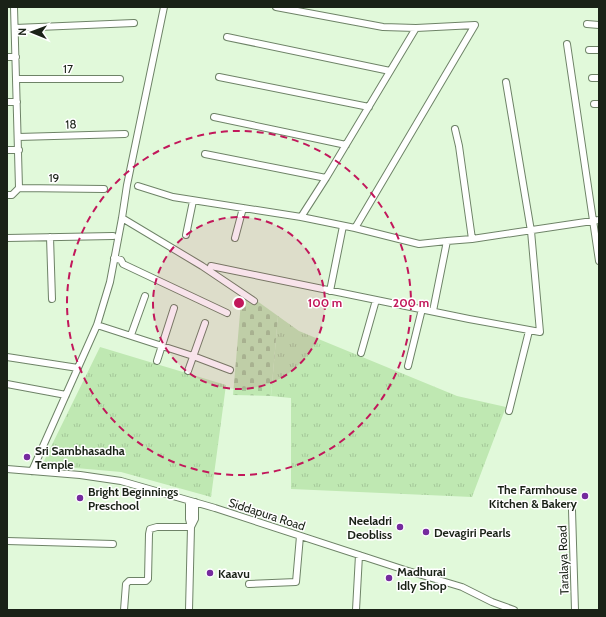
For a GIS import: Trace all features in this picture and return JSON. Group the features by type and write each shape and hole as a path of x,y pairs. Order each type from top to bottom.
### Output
{"street":[{"path":"32,471 97,325 110,282 127,185 164,7"},
{"path":"276,7 383,27 416,28 474,25 356,228"},
{"path":"7,10 14,8 19,150 19,188 12,195 7,195"},
{"path":"15,28 134,22"},
{"path":"587,24 599,25"},
{"path":"301,217 416,28"},
{"path":"227,37 390,71"},
{"path":"567,44 596,220 599,260"},
{"path":"589,50 599,50"},
{"path":"7,57 16,57"},
{"name":"17","path":"16,79 120,78"},
{"path":"219,78 369,107"},
{"path":"592,78 599,78"},
{"path":"211,266 540,332 531,231 506,82"},
{"path":"7,102 17,102"},
{"path":"214,117 346,145"},
{"path":"455,130 459,146 472,239"},
{"name":"18","path":"18,137 125,134"},
{"path":"7,150 19,150"},
{"path":"205,154 326,178"},
{"path":"138,186 174,197 301,217 356,228 419,244 531,231 596,220"},
{"name":"19","path":"19,188 104,189"},
{"path":"186,235 193,200"},
{"path":"235,238 243,208"},
{"path":"122,218 202,266 254,301"},
{"path":"330,291 343,226"},
{"path":"7,238 112,236"},
{"path":"50,237 52,299"},
{"path":"433,311 447,241"},
{"path":"114,258 121,260 123,264 227,313"},
{"path":"113,266 120,267 123,264"},
{"path":"131,335 145,296"},
{"path":"361,353 376,300"},
{"path":"157,361 174,308"},
{"path":"408,366 422,309"},
{"path":"188,371 204,323"},
{"path":"97,325 131,335 230,370"},
{"path":"509,411 529,331"},
{"path":"7,358 78,368"},
{"path":"7,384 66,395"},
{"name":"Siddapura Road","path":"7,468 80,475 120,481 192,501 462,587 492,602 514,610"},
{"path":"189,610 191,527 195,519 192,501"},
{"name":"Taralaya Road","path":"572,510 575,610"},
{"path":"124,610 126,584 129,581 146,582 148,579 150,529 157,527 191,527"},
{"path":"249,584 296,582 300,536"},
{"path":"7,541 113,544"},
{"path":"356,610 359,555"}],"green space":[{"path":"242,290 278,316 271,396 233,395"},
{"path":"278,316 299,331 457,396 506,407 472,497 291,489 291,398 271,396"},
{"path":"100,347 226,385 211,497 121,472 42,465"}],"place":[{"name":"Sri Sambhasadha Temple","path":"27,457"},
{"name":"The Farmhouse Kitchen & Bakery","path":"585,496"},
{"name":"Bright Beginnings Preschool","path":"80,498"},
{"name":"Neeladri Deobliss","path":"400,527"},
{"name":"Devagiri Pearls","path":"426,532"},
{"name":"Kaavu","path":"210,573"},
{"name":"Madhurai Idly Shop","path":"389,578"}]}
